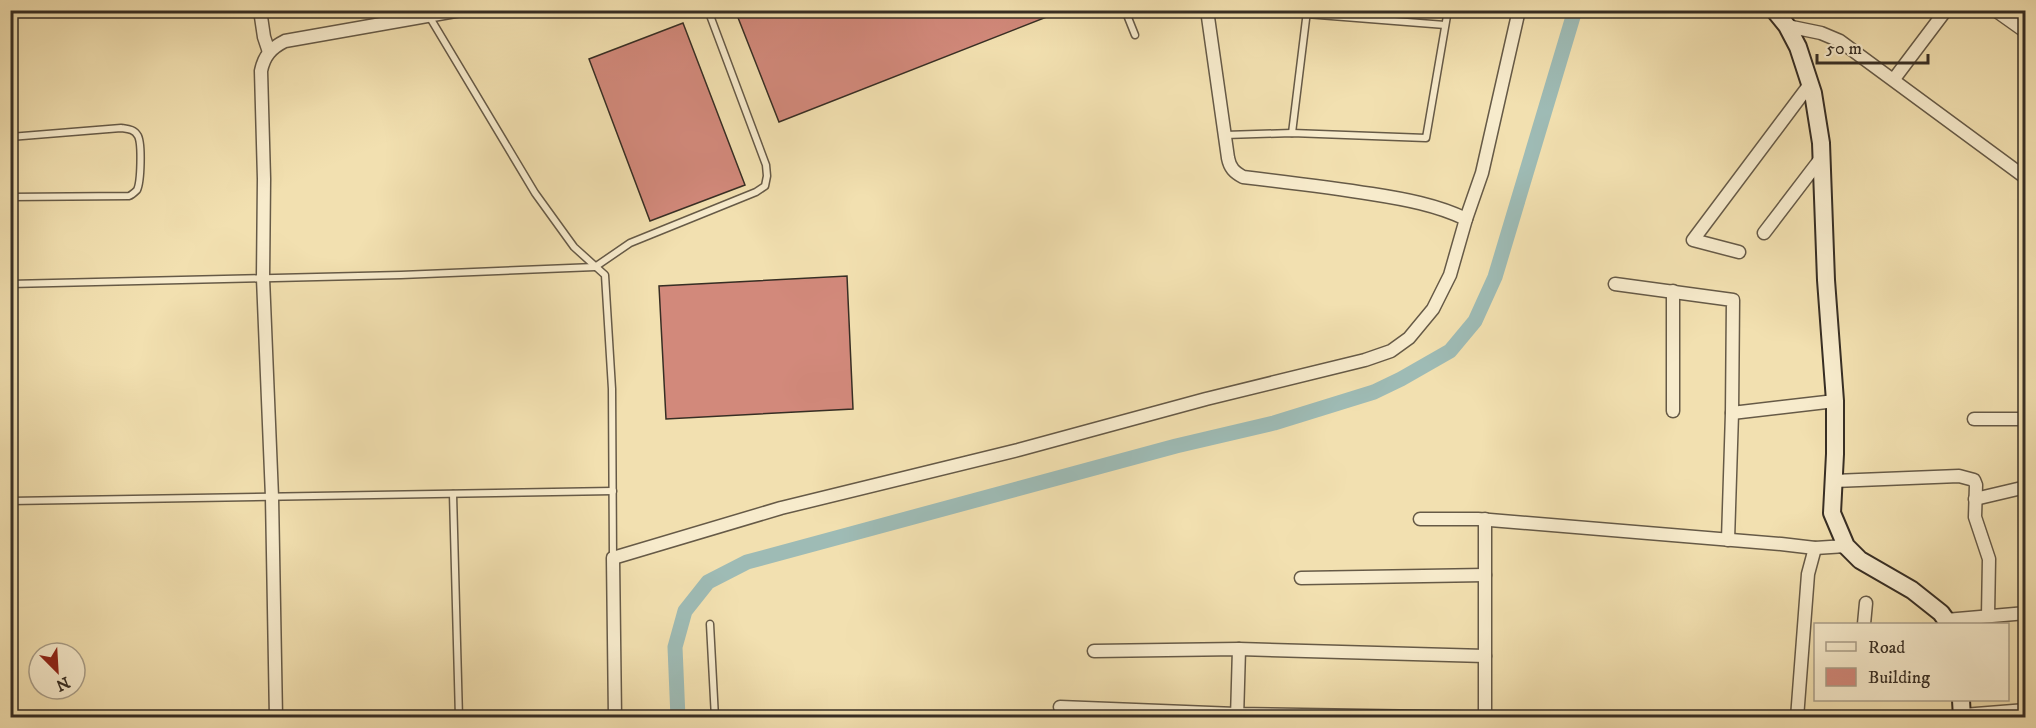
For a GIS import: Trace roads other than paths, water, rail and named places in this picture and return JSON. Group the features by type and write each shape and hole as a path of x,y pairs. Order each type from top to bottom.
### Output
{"street":[{"path":"260,10 269,52"},
{"path":"276,717 272,497 263,278 264,178 261,72 263,62 269,52 285,41 406,15 429,16 461,10"},
{"path":"1207,10 1230,166 1234,172 1243,177 1394,197 1453,213 1466,219"},
{"path":"615,717 613,558 781,508 1018,450 1206,399 1365,360 1391,351 1409,338 1433,309 1450,275 1482,173 1519,10"},
{"path":"1774,10 1787,26 1798,47 1810,84 1821,143 1826,280 1835,401 1833,513 1846,546 1860,560 1912,590 1941,613 1948,622 2025,613"},
{"path":"1893,79 1946,10"},
{"path":"1995,10 2025,32"},
{"path":"1787,26 1821,33 1839,41 2025,178"},
{"path":"1739,252 1693,240 1810,84"},
{"path":"1764,233 1822,158"},
{"path":"1615,284 1733,300 1728,540"},
{"path":"1673,291 1673,411"},
{"path":"1732,413 1835,401"},
{"path":"1974,419 2025,419"},
{"path":"1834,481 1959,476 1974,480 1976,485 1975,517 1989,560 1989,616"},
{"path":"1975,499 2025,487"},
{"path":"1420,519 1485,519 1815,548 1846,546"},
{"path":"1060,708 1237,716 1489,717 1485,656 1485,519"},
{"path":"1797,717 1808,574 1815,548"},
{"path":"1301,578 1485,575"},
{"path":"1864,623 1866,603"},
{"path":"1094,651 1239,649 1485,656"},
{"path":"1237,716 1239,649"},
{"path":"1962,711 2025,710"}],"lane":[{"path":"10,284 401,275 595,267 630,243 756,192 765,186 766,165 708,10"},
{"path":"1125,10 1135,35"},
{"path":"1225,135 1292,133 1426,138 1448,10"},
{"path":"1292,133 1306,12 1445,26"},
{"path":"429,16 535,193 574,247 605,275 612,389 613,558"},
{"path":"10,136 121,128 131,129 137,135 141,145 139,182 136,191 129,196 10,197"},
{"path":"10,501 612,491"},
{"path":"453,494 459,717"},
{"path":"710,624 715,717"}],"waterway":[{"path":"678,718 675,647 685,611 708,582 747,562 1176,446 1274,423 1374,392 1450,351 1475,321 1495,277 1575,10"}]}
